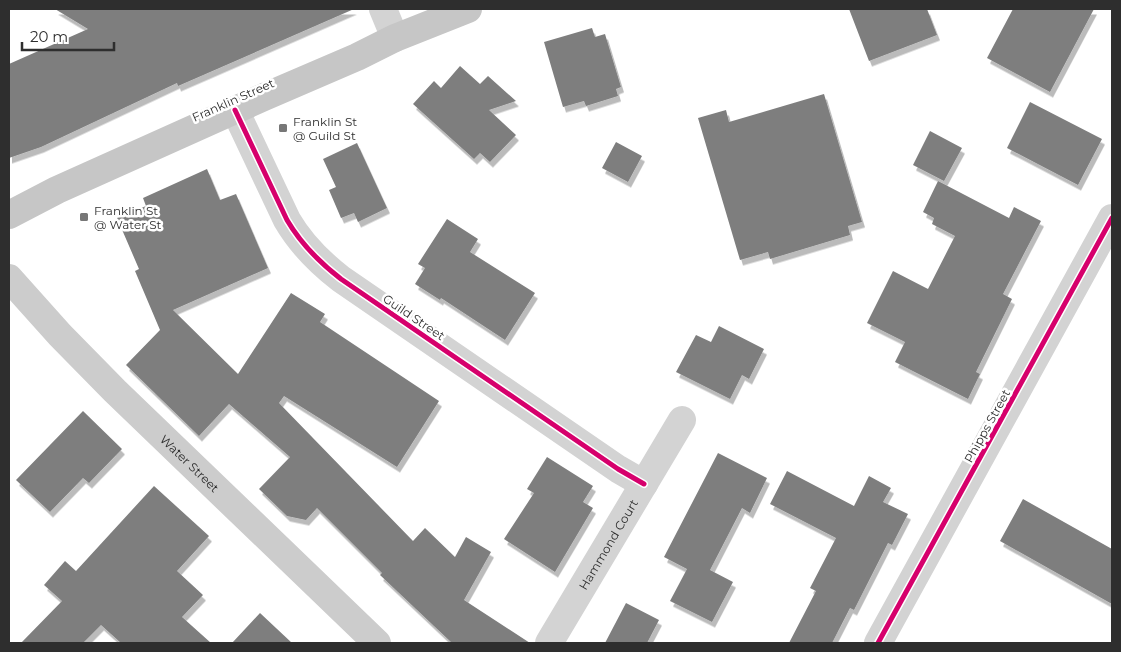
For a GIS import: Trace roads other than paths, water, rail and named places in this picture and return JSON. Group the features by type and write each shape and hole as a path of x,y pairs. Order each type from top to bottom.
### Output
{"main road":[{"name":"Franklin Street","path":"9,215 57,190 234,110 395,38 468,9"},
{"name":"Water Street","path":"9,278 115,392 377,643"}],"street":[{"path":"383,9 395,38"},
{"name":"Guild Street","path":"234,110 287,220 297,236 321,264 340,279 618,469 644,484"},
{"name":"Phipps Street","path":"878,643 1112,218"},
{"name":"Hammond Court","path":"548,643 682,420"}],"place":[{"name":"Franklin St @ Guild St","path":"283,128"},
{"name":"Franklin St @ Water St","path":"84,217"}]}
